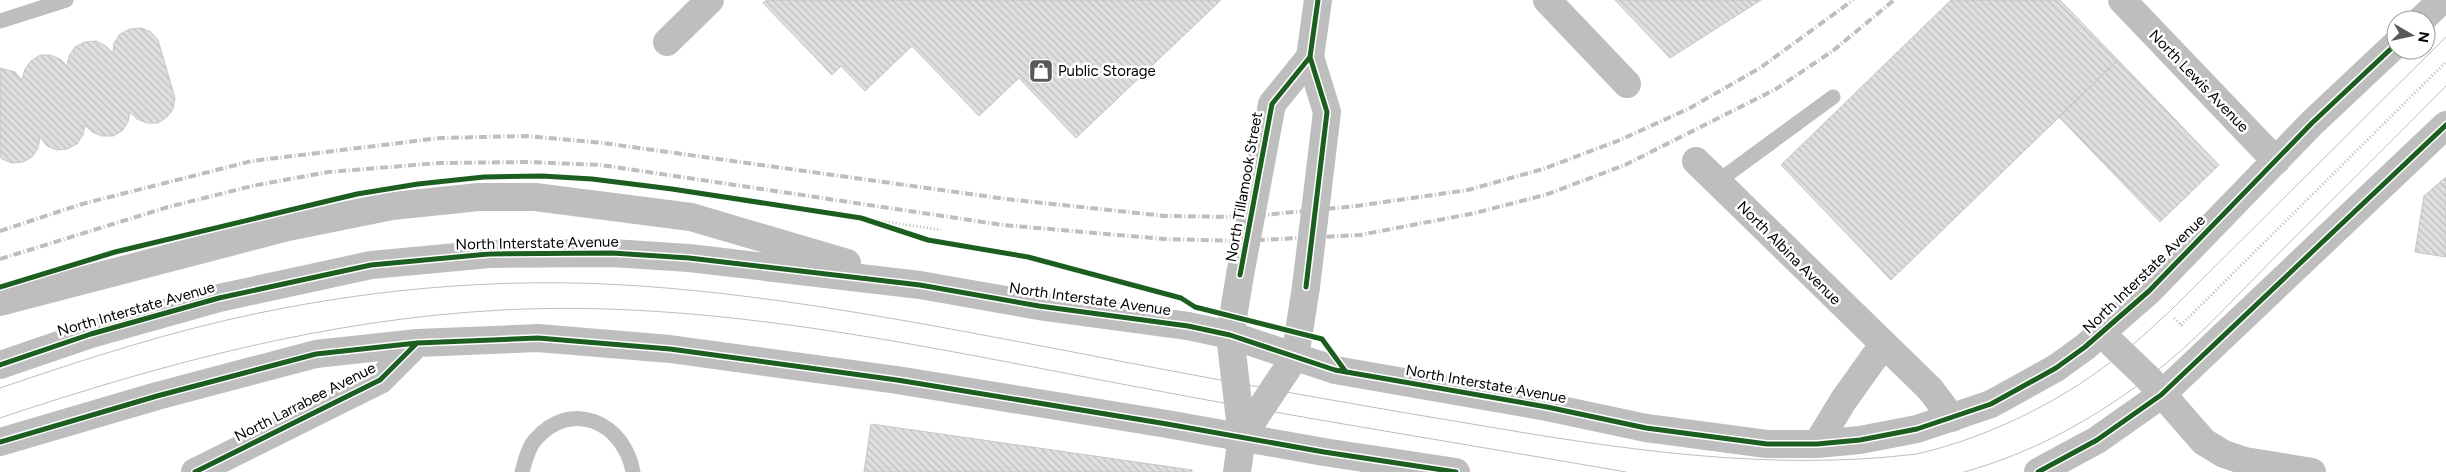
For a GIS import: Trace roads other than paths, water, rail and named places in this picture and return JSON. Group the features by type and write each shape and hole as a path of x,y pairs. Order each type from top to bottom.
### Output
{"street":[{"path":"667,42 710,0"},
{"name":"North Tillamook Street","path":"1242,437 1295,357 1306,287 1327,112 1310,57 1318,0"},
{"path":"1547,0 1627,84"},
{"name":"North Lewis Avenue","path":"2122,0 2276,161"},
{"path":"2432,10 2442,0"},
{"name":"North Interstate Avenue","path":"0,365 91,334 220,298 311,276 371,265 489,254 612,253 689,258 920,285 1039,306 1188,326 1230,335 1340,371 1547,407 1646,428 1766,444 1817,444 1886,436 1952,418 1991,404 2022,389 2056,368 2101,333 2148,291 2312,123 2386,53"},
{"name":"North Tillamook Street","path":"1237,472 1242,437 1230,335 1240,275 1272,104 1310,57"},
{"path":"2038,472 2097,440 2161,395 2446,125"},
{"name":"North Albina Avenue","path":"1696,161 1930,389 1952,418"},
{"path":"0,302 288,227 392,206 451,199 535,197 691,217 920,285"},
{"path":"2101,333 2148,378 2204,442 2224,454 2246,461 2308,472"},
{"path":"0,442 280,362 357,348 418,343 538,338 670,349 897,380 1456,472"},
{"name":"North Larrabee Avenue","path":"195,472 380,380 418,343"},
{"path":"1817,444 1843,401 1883,345"}],"lane":[{"path":"0,22 66,0"},
{"path":"1717,182 1833,98"},
{"path":"522,472 534,441 546,429 562,421 580,419 597,422 612,431 624,444 633,472"}],"tram line":[{"path":"0,388 96,356 161,337 226,320 306,304 449,286 544,283 592,284 694,291 803,304 1322,398 1582,442 1694,455 1750,459 1861,459 1917,454 1973,437 2028,413 2080,384 2133,345 2169,312 2446,37"},
{"path":"1964,472 2020,453 2072,427 2122,396 2169,361 2213,321 2446,86"},
{"path":"0,418 123,379 185,362 310,334 437,315 502,310 581,308 738,319 894,341 1252,408 1626,472"}],"railway":[{"path":"0,231 82,204 252,161 440,138 527,136 603,143 1006,199 1165,216 1242,217 1356,206 1468,190 1543,169 1620,140 1690,108 1760,68 1853,0"},
{"path":"0,259 168,207 252,186 328,172 439,163 527,162 601,165 1003,225 1164,239 1240,241 1360,235 1475,213 1545,195 1625,165 1776,89 1834,50 1894,0"}],"place":[{"name":"Public Storage","path":"1041,71"}]}
